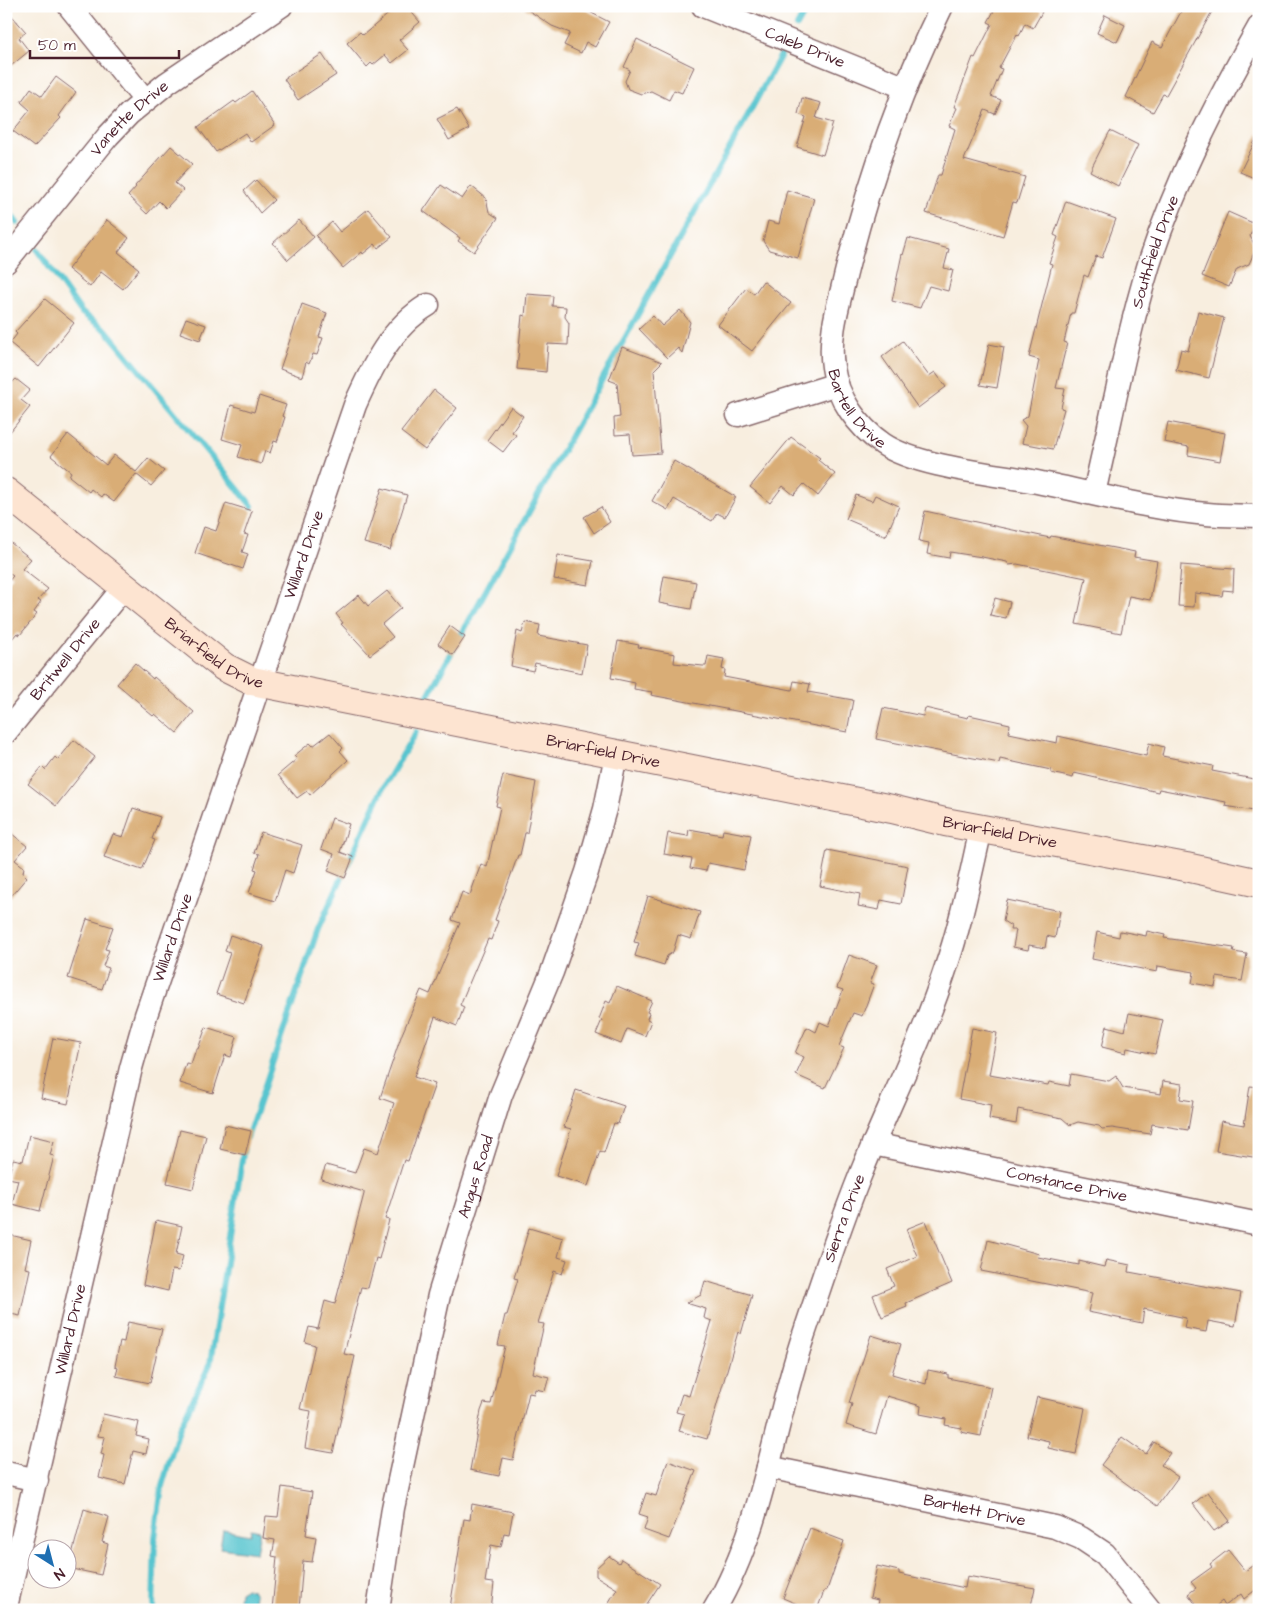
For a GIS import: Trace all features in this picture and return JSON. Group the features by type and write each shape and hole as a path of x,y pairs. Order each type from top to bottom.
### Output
{"street":[{"path":"69,6 145,100"},
{"name":"Vanette Drive","path":"6,262 108,136 145,100 281,6"},
{"name":"Caleb Drive","path":"703,6 906,88"},
{"name":"Bartell Drive","path":"942,6 894,113 862,207 836,314 832,354 837,384 846,404 862,427 884,444 902,454 942,465 1192,512 1259,516"},
{"name":"Southfield Drive","path":"1094,493 1129,337 1150,263 1177,187 1211,115 1259,27"},
{"name":"Willard Drive","path":"6,1607 37,1480 131,1068 146,1015 355,405 369,374 386,347 403,324 428,305"},
{"path":"738,415 837,384"},
{"name":"Briarfield Drive","path":"6,492 224,667 252,681 892,809 981,830 1186,867 1259,883"},
{"name":"Britwell Drive","path":"6,732 124,587"},
{"name":"Angus Road","path":"378,1610 393,1508 440,1295 501,1095 552,972 581,889 605,809 616,755"},
{"name":"Sierra Drive","path":"714,1610 726,1590 747,1537 768,1467 795,1358 831,1253 873,1144 918,1043 945,971 961,920 981,830"},
{"name":"Constance Drive","path":"873,1144 1259,1224"},
{"name":"Bartlett Drive","path":"768,1467 1055,1527 1081,1538 1105,1554 1150,1610"},
{"path":"6,1473 37,1480"}],"water":[{"path":"251,1529 260,1531 256,1553 220,1548 223,1530 250,1535"},
{"path":"245,1589 252,1590 255,1594 253,1610 238,1610 240,1592"}],"building":[{"path":"398,6 406,6 420,22 399,40 408,50 392,63 385,55 373,65 371,63 367,67 347,43 360,32 363,35"},
{"path":"522,6 578,6 609,22 595,47 586,42 581,53 564,45 570,33 552,26"},
{"path":"993,6 1034,6 1042,12 1033,28 1025,23 999,68 1002,69 991,96 1001,100 995,114 985,110 964,160 1025,177 1017,203 1013,202 1003,236 926,213 938,175 941,175 955,129 949,126 957,108 954,107 973,57 975,58 992,24 988,22 996,7"},
{"path":"1184,6 1215,6 1166,95 1163,94 1153,112 1126,97 1152,42 1162,47"},
{"path":"6,9 26,32 19,38 29,51 6,70"},
{"path":"1105,15 1125,25 1117,42 1097,33"},
{"path":"637,39 694,67 682,93 674,90 669,100 651,91 641,94 628,89 625,81 630,70 624,67"},
{"path":"322,54 336,75 298,100 284,79"},
{"path":"56,77 76,92 59,116 61,118 34,147 13,131 30,110 21,102 31,88 42,96"},
{"path":"252,91 275,125 251,142 245,133 216,152 198,127 234,101 236,103"},
{"path":"802,98 821,103 816,118 833,123 823,155 797,147 806,117 798,114"},
{"path":"457,109 469,129 449,140 437,119"},
{"path":"1110,131 1138,145 1118,186 1090,171"},
{"path":"1259,133 1259,180 1240,172"},
{"path":"171,146 192,164 175,183 183,190 166,208 159,201 147,214 128,196"},
{"path":"256,180 274,200 260,213 244,191"},
{"path":"441,185 462,199 471,186 486,198 489,212 498,218 474,252 458,241 460,238 423,211"},
{"path":"787,190 814,198 798,258 769,250 763,241 768,221 779,224"},
{"path":"1066,201 1116,219 1102,258 1096,256 1088,277 1084,275 1074,313 1071,313 1064,342 1067,343 1056,388 1065,389 1061,408 1064,409 1053,449 1022,443 1026,426 1021,420 1028,416 1039,360 1029,357 1052,264 1049,263 1058,237 1054,235"},
{"path":"368,209 392,237 378,248 375,244 363,254 362,252 343,268 316,236 332,222 340,232"},
{"path":"1228,212 1255,224 1250,236 1256,248 1249,264 1237,269 1229,287 1202,276"},
{"path":"107,220 129,238 118,252 139,269 123,289 101,272 90,287 68,269"},
{"path":"299,220 314,237 288,260 273,243"},
{"path":"908,238 949,249 944,268 953,270 948,291 929,286 920,308 892,301 902,254"},
{"path":"763,281 791,303 752,351 718,325 746,288 754,294"},
{"path":"527,294 553,296 552,306 566,307 565,317 569,323 568,345 548,344 546,372 517,369 522,315 525,316"},
{"path":"45,299 74,323 39,367 10,343 17,334 15,332"},
{"path":"302,304 327,313 319,337 323,338 317,355 313,354 309,364 306,362 302,377 280,369"},
{"path":"680,310 690,322 682,353 678,348 667,358 639,329 653,316 662,326"},
{"path":"1198,311 1224,318 1209,378 1176,370 1181,349 1188,351"},
{"path":"186,318 206,325 200,340 180,333"},
{"path":"903,341 929,376 935,372 946,387 918,408 882,357"},
{"path":"989,344 1004,347 997,388 980,385"},
{"path":"622,347 662,362 654,370 661,453 632,455 630,434 615,435 614,418 620,417 617,383 609,380"},
{"path":"16,379 30,390 21,400 30,407 6,437 6,388"},
{"path":"434,390 457,408 425,450 401,432"},
{"path":"259,396 286,405 282,416 285,417 277,442 274,441 270,453 265,451 261,464 238,457 242,445 222,439 231,405 254,412"},
{"path":"511,407 523,416 512,432 516,435 503,452 487,440"},
{"path":"1168,422 1225,433 1220,461 1188,455 1189,447 1164,442"},
{"path":"68,434 106,465 114,455 136,472 148,458 164,471 151,486 136,474 114,502 103,494 101,497 91,489 89,492 69,476 71,472 51,456"},
{"path":"791,437 820,458 818,460 835,474 818,496 804,484 794,495 783,486 770,503 750,487"},
{"path":"674,461 736,497 725,517 717,513 712,521 674,499 668,510 652,501"},
{"path":"382,488 407,495 390,550 364,543"},
{"path":"856,495 872,501 875,495 899,506 886,536 846,519"},
{"path":"226,503 252,511 244,534 248,535 242,552 248,554 243,569 195,553 204,527 216,531"},
{"path":"601,507 610,522 594,533 584,517"},
{"path":"925,511 1050,538 1051,536 1135,552 1134,557 1157,561 1150,600 1129,596 1121,633 1076,624 1086,578 1017,564 1009,565 1007,562 950,552 949,558 927,554 929,543 919,541"},
{"path":"6,539 31,559 22,569 48,589 38,600 41,602 34,612 37,614 20,635 17,633 6,646 6,584 13,576 6,571"},
{"path":"558,555 593,561 588,585 554,579"},
{"path":"1181,565 1234,569 1233,591 1223,590 1222,596 1195,593 1194,607 1178,606"},
{"path":"664,576 696,582 691,609 659,603"},
{"path":"387,591 401,608 382,624 393,637 370,655 341,624 343,623 336,614 359,595 368,606"},
{"path":"995,598 1010,602 1006,618 990,615"},
{"path":"525,622 540,625 538,636 587,645 582,673 535,663 533,671 511,666 517,631 522,633"},
{"path":"450,626 465,637 453,655 438,644"},
{"path":"618,641 675,654 674,663 706,666 708,656 724,659 722,669 725,670 724,677 792,690 794,681 810,684 808,692 853,700 847,732 651,695 652,692 634,689 635,683 611,678"},
{"path":"135,663 194,712 177,733 155,714 153,716 117,684"},
{"path":"883,708 923,716 925,708 968,718 969,715 1010,724 1009,733 1057,743 1058,736 1146,756 1149,743 1164,747 1162,756 1213,766 1212,771 1259,780 1259,812 1225,806 1226,802 1159,789 1158,792 1074,773 1073,778 1051,773 1051,770 1000,759 999,763 876,739"},
{"path":"330,733 343,748 340,751 348,760 310,795 307,791 297,798 278,775 297,759 294,756 310,743 313,746"},
{"path":"74,740 95,757 56,806 28,784 42,767 45,770 55,757 58,760"},
{"path":"503,775 536,782 527,833 525,833 520,855 518,855 495,920 498,921 491,940 488,939 460,1005 464,1007 457,1026 435,1017 414,1077 435,1084 408,1161 404,1160 385,1219 389,1220 379,1259 376,1258 368,1288 361,1287 344,1354 355,1356 333,1453 305,1448 311,1411 300,1409 315,1345 305,1342 309,1327 318,1329 325,1301 335,1304 364,1194 364,1192 321,1179 326,1165 355,1173 364,1148 378,1153 394,1103 380,1098 402,1034 421,990 430,994 460,923 452,920 462,892 470,895 481,864 487,867 500,807 496,806"},
{"path":"133,808 160,817 152,839 155,840 142,870 104,857 113,834 123,837"},
{"path":"332,818 349,824 340,852 353,857 345,878 328,871 334,854 321,849"},
{"path":"6,829 27,846 15,860 24,867 23,873 27,877 6,902"},
{"path":"689,829 722,835 723,830 751,835 744,870 708,863 706,871 690,868 692,859 664,854 668,833 688,836"},
{"path":"261,832 302,845 293,873 285,870 275,901 249,893 257,870 254,869 259,854 254,853"},
{"path":"827,850 908,866 901,904 881,900 879,910 858,906 860,894 820,886"},
{"path":"648,896 700,912 691,939 678,935 673,952 667,956 664,965 635,956 639,943 634,942"},
{"path":"1007,900 1060,911 1055,938 1047,936 1045,948 1029,945 1028,950 1013,947 1016,930 1010,930 1011,926 1003,921"},
{"path":"87,919 113,927 105,949 109,950 103,966 109,968 102,989 68,978"},
{"path":"1120,931 1146,936 1147,931 1165,935 1164,938 1234,948 1233,952 1247,954 1242,981 1217,977 1215,987 1192,983 1194,972 1158,966 1157,972 1092,959 1097,932 1119,937"},
{"path":"230,935 264,946 244,1003 216,994 230,953 225,951"},
{"path":"849,955 877,965 870,983 874,984 862,1016 853,1013 839,1046 844,1048 825,1088 796,1075 804,1057 795,1053 807,1027 816,1032 820,1022 829,1026 843,990 837,988"},
{"path":"617,986 652,1001 647,1012 649,1013 647,1019 651,1021 645,1036 627,1029 621,1044 596,1034 602,1020 599,1019 606,1001 610,1003"},
{"path":"1129,1013 1163,1020 1155,1054 1127,1048 1126,1053 1102,1047 1107,1026 1125,1031"},
{"path":"206,1027 237,1037 231,1057 225,1055 213,1093 180,1083 186,1063 191,1064"},
{"path":"972,1028 997,1033 989,1075 1048,1085 1049,1082 1069,1086 1071,1074 1109,1081 1116,1076 1123,1088 1161,1094 1163,1081 1182,1084 1180,1099 1193,1101 1188,1130 1152,1124 1150,1134 1112,1128 1102,1129 1099,1126 1078,1122 1070,1125 1062,1118 1018,1109 1016,1124 989,1119 991,1105 959,1099"},
{"path":"53,1038 81,1043 68,1104 41,1098"},
{"path":"1250,1086 1259,1087 1259,1158 1216,1151 1221,1121 1244,1125"},
{"path":"576,1090 624,1106 618,1124 614,1123 604,1153 600,1151 588,1186 556,1176 571,1129 564,1127"},
{"path":"225,1125 251,1131 245,1155 220,1149"},
{"path":"180,1130 206,1136 193,1189 167,1183"},
{"path":"29,1135 54,1141 50,1155 54,1156 40,1211 12,1204 18,1180 8,1178 13,1159 23,1161"},
{"path":"156,1220 182,1226 176,1254 183,1256 179,1271 172,1270 168,1291 143,1285"},
{"path":"926,1221 952,1283 906,1303 907,1307 882,1317 873,1295 894,1286 887,1269 917,1256 906,1229"},
{"path":"529,1228 563,1238 558,1257 567,1260 562,1274 554,1271 538,1323 544,1324 533,1373 549,1377 545,1391 535,1389 534,1394 529,1393 513,1460 503,1458 499,1476 470,1470 481,1411 484,1403 491,1404 505,1346 498,1345 505,1315 507,1315 518,1279 514,1278"},
{"path":"6,1234 31,1240 25,1268 30,1269 20,1316 6,1313"},
{"path":"988,1240 1039,1254 1038,1257 1079,1265 1079,1261 1104,1267 1106,1260 1130,1265 1129,1272 1241,1293 1235,1326 1208,1321 1206,1332 1184,1328 1186,1318 1144,1309 1142,1323 1088,1312 1092,1293 981,1271"},
{"path":"705,1281 752,1295 741,1334 738,1332 707,1439 679,1431 684,1414 676,1412 682,1394 689,1396 712,1321 704,1318 706,1309 686,1303 701,1295"},
{"path":"128,1322 162,1329 150,1383 116,1376 118,1367 115,1366 120,1341 124,1342"},
{"path":"871,1335 901,1344 892,1374 926,1384 928,1370 948,1374 948,1378 991,1387 981,1436 961,1432 962,1428 945,1425 946,1419 920,1414 921,1406 887,1396 876,1434 846,1425 852,1404 849,1403"},
{"path":"1037,1397 1085,1408 1076,1454 1048,1448 1049,1441 1027,1436"},
{"path":"103,1414 139,1422 136,1436 149,1439 146,1454 133,1451 125,1484 99,1478 104,1455 101,1454 105,1437 98,1436"},
{"path":"1122,1437 1146,1454 1154,1442 1170,1453 1161,1465 1178,1477 1157,1506 1101,1465"},
{"path":"668,1461 696,1471 669,1539 644,1530 648,1517 639,1514 646,1493 656,1496"},
{"path":"282,1487 312,1492 306,1535 316,1537 312,1562 303,1561 299,1610 272,1610 277,1557 272,1556 275,1540 263,1538 266,1516 278,1517"},
{"path":"1208,1492 1230,1521 1214,1531 1193,1504"},
{"path":"472,1504 513,1512 509,1534 504,1533 501,1547 491,1545 485,1582 494,1583 491,1610 450,1608 464,1519 470,1520"},
{"path":"84,1509 109,1517 102,1542 108,1544 101,1575 78,1570 78,1538 76,1538"},
{"path":"810,1528 844,1541 827,1590 824,1591 817,1610 811,1610 783,1598"},
{"path":"1228,1550 1245,1571 1259,1561 1259,1587 1244,1599 1241,1594 1225,1606 1222,1601 1211,1610 1200,1610 1188,1594 1196,1588 1191,1582 1212,1567 1210,1564"},
{"path":"609,1556 619,1563 621,1559 660,1584 643,1610 604,1610 617,1589 596,1576 596,1568"},
{"path":"877,1566 899,1571 899,1574 965,1588 967,1576 1035,1588 1030,1610 934,1610 919,1606 918,1610 876,1610 878,1600 870,1598"}],"waterway":[{"path":"797,26 808,6"},
{"path":"421,708 781,55"},
{"path":"6,207 17,223"},
{"path":"37,250 82,313 106,330 252,506"},
{"path":"247,1138 318,929 382,790 416,732"},
{"path":"153,1610 155,1538 162,1486 179,1429 210,1364 244,1147"}]}
